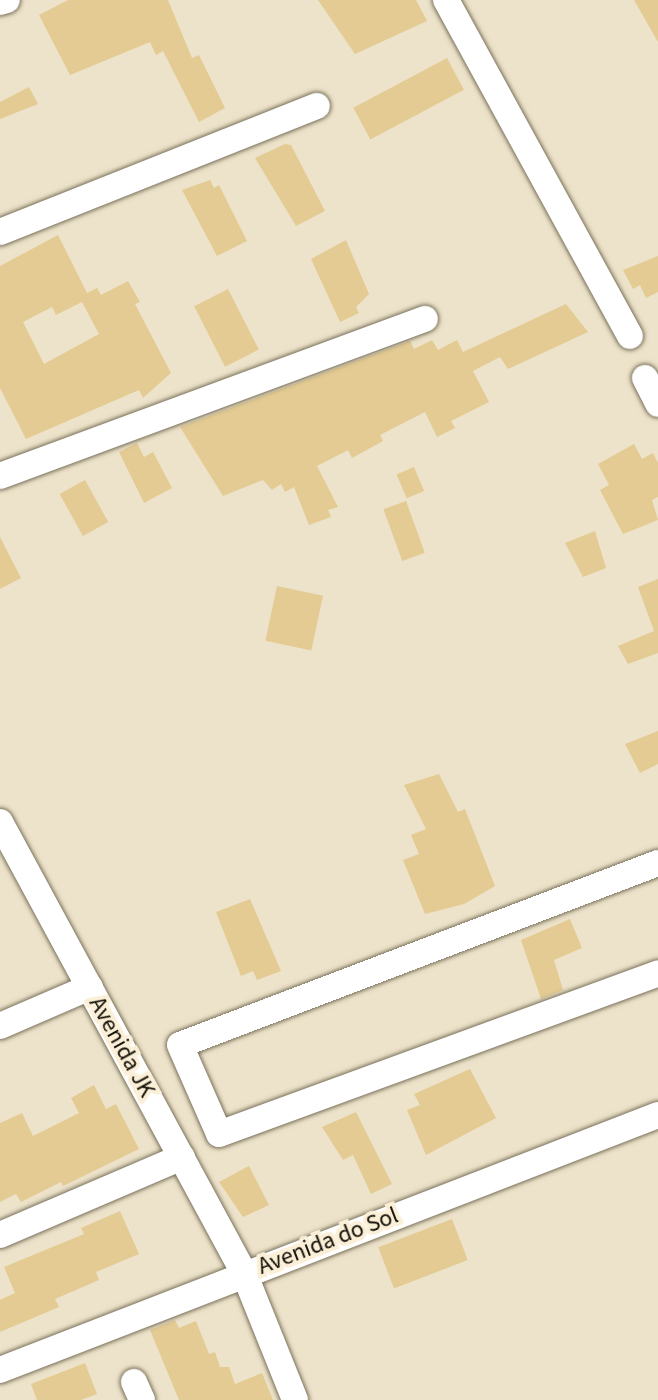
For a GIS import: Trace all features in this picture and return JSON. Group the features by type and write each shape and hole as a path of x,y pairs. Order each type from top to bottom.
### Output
{"street":[{"path":"0,2 7,0"},
{"path":"446,0 630,336"},
{"path":"0,232 317,106"},
{"path":"0,476 425,319"},
{"path":"645,378 658,404"},
{"name":"Avenida JK","path":"0,822 244,1273 295,1400"},
{"path":"658,863 180,1045 198,1094 219,1134 658,973"},
{"path":"0,1026 90,987"},
{"path":"157,1112 198,1094"},
{"name":"Avenida do Sol","path":"0,1370 658,1115"},
{"path":"0,1235 182,1157"}],"building":[{"path":"68,0 168,0 192,58 199,55 225,108 199,122 163,51 156,55 150,42 70,75 39,15"},
{"path":"318,0 416,0 427,21 355,54"},
{"path":"634,0 658,0 658,42"},
{"path":"447,58 464,90 370,140 353,108"},
{"path":"29,87 38,104 0,119 0,102"},
{"path":"285,144 291,145 325,211 296,226 255,158"},
{"path":"210,180 214,188 219,185 247,241 217,256 182,190"},
{"path":"58,235 87,293 97,288 101,295 128,281 140,302 135,304 171,373 143,398 139,390 26,439 0,388 0,266","holes":["82,302 99,334 44,364 23,322 52,307 56,315"]},
{"path":"346,240 369,294 356,307 359,313 340,322 311,259"},
{"path":"658,256 658,292 646,298 640,285 633,289 623,270"},
{"path":"228,289 259,350 225,367 194,306"},
{"path":"566,304 588,332 508,369 500,357 473,371 489,402 451,421 455,428 437,437 425,412 380,435 383,441 352,458 348,450 317,466 338,507 328,510 331,517 309,525 294,487 285,492 281,484 272,490 263,480 223,496 180,427 410,341 414,349 432,340 438,350 457,340 463,352"},
{"path":"137,443 144,457 153,452 172,488 144,503 119,452"},
{"path":"634,444 642,459 653,453 658,463 658,497 652,500 658,520 623,534 600,490 609,485 598,464"},
{"path":"414,467 424,491 407,498 397,474"},
{"path":"85,480 108,522 83,536 60,494"},
{"path":"406,501 425,553 402,561 383,509"},
{"path":"595,531 606,568 583,577 565,543"},
{"path":"0,537 21,578 0,589"},
{"path":"658,579 658,653 628,664 618,646 654,631 638,587"},
{"path":"277,586 323,596 311,651 265,641"},
{"path":"658,731 658,764 640,773 625,744"},
{"path":"439,774 458,812 465,809 495,886 464,904 425,914 403,860 419,854 411,835 426,829 404,785"},
{"path":"250,899 281,971 257,980 253,971 241,976 216,912"},
{"path":"570,919 582,948 554,960 563,990 541,999 521,940"},
{"path":"470,1069 496,1118 426,1155 407,1110 420,1105 414,1094"},
{"path":"94,1085 106,1109 116,1104 139,1149 63,1186 61,1182 21,1202 16,1194 0,1202 0,1123 22,1113 33,1136 79,1113 71,1098"},
{"path":"356,1112 392,1184 371,1194 353,1155 343,1160 322,1127"},
{"path":"249,1166 269,1205 243,1217 219,1182"},
{"path":"120,1211 139,1254 96,1272 99,1280 55,1299 59,1307 0,1332 0,1300 15,1293 4,1267 84,1234 81,1228"},
{"path":"452,1219 468,1260 394,1288 378,1247"},
{"path":"175,1320 179,1328 196,1321 209,1354 215,1352 220,1367 229,1367 235,1384 262,1373 273,1400 179,1400 150,1330"},
{"path":"85,1363 97,1394 81,1400 37,1400 31,1384"}]}
